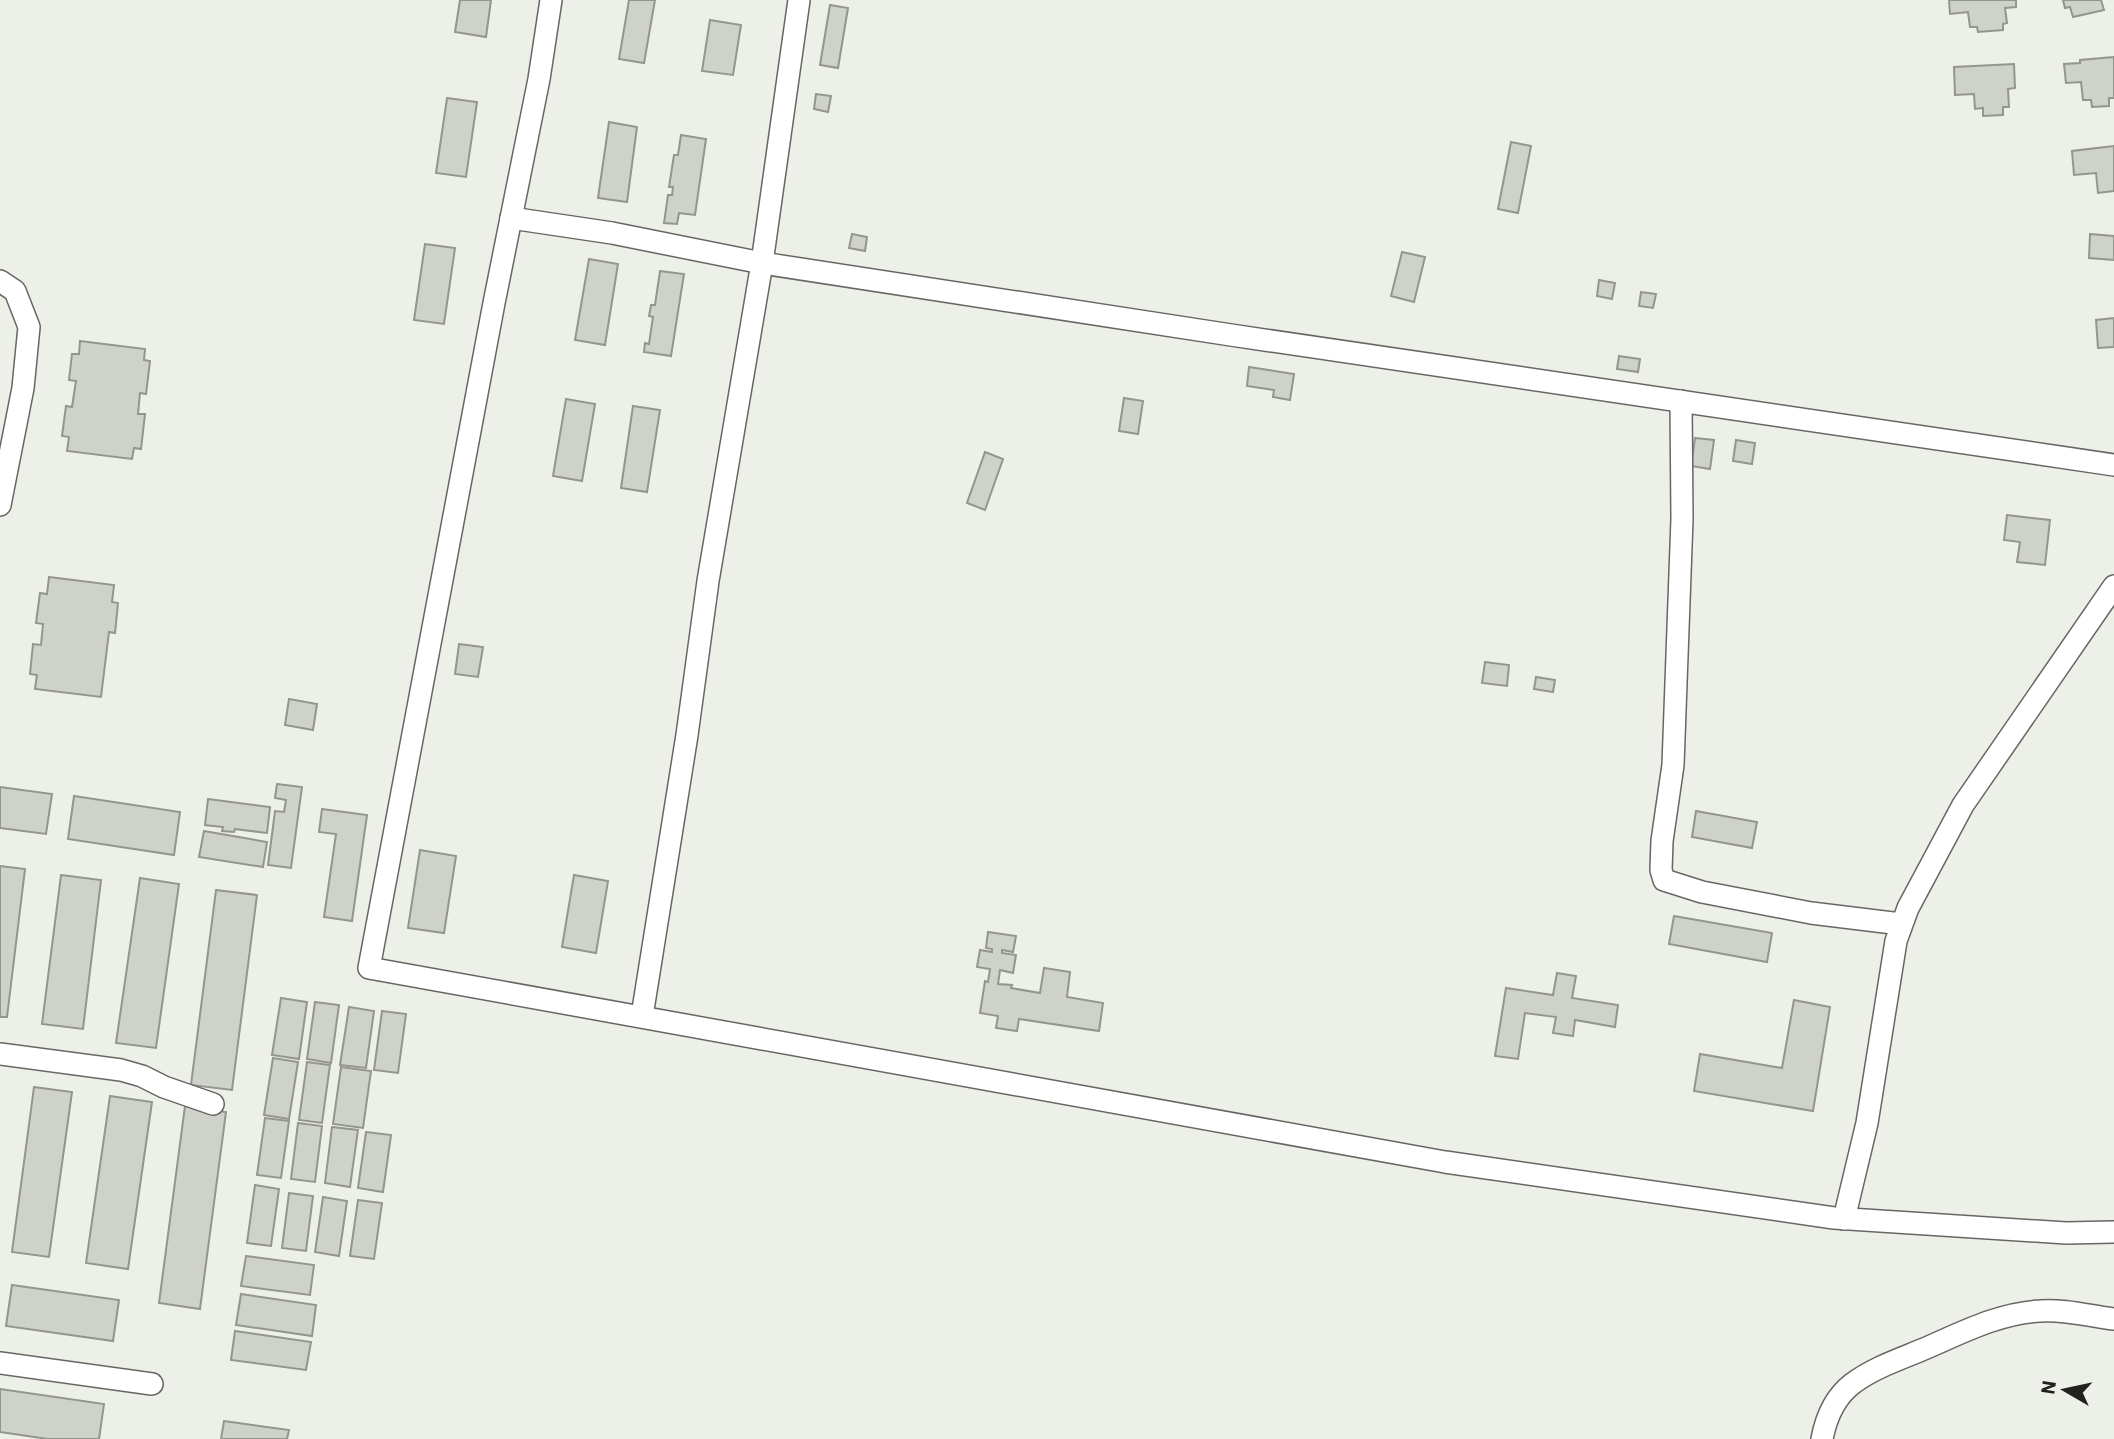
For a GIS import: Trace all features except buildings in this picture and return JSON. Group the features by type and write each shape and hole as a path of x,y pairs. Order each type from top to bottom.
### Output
{"street":[{"path":"551,0 539,79 369,968 1445,1162 1844,1219 2066,1233 2114,1231"},
{"path":"642,1016 687,735 708,581 762,263 799,0"},
{"path":"511,218 612,233 762,263 2114,465"},
{"path":"0,281 15,291 29,327 23,388 0,505"},
{"path":"1681,401 1682,519 1673,765 1662,841 1661,870 1664,880 1702,892 1811,913 1901,924"},
{"path":"1844,1219 1867,1123 1901,924 1964,805 2114,586"},
{"path":"0,1054 121,1070 213,1104"},
{"path":"1822,1439 1826,1421 1836,1401 1851,1385 1879,1368 1963,1332 1998,1319 2041,1310 2114,1319"},
{"path":"0,1363 152,1384"}]}
